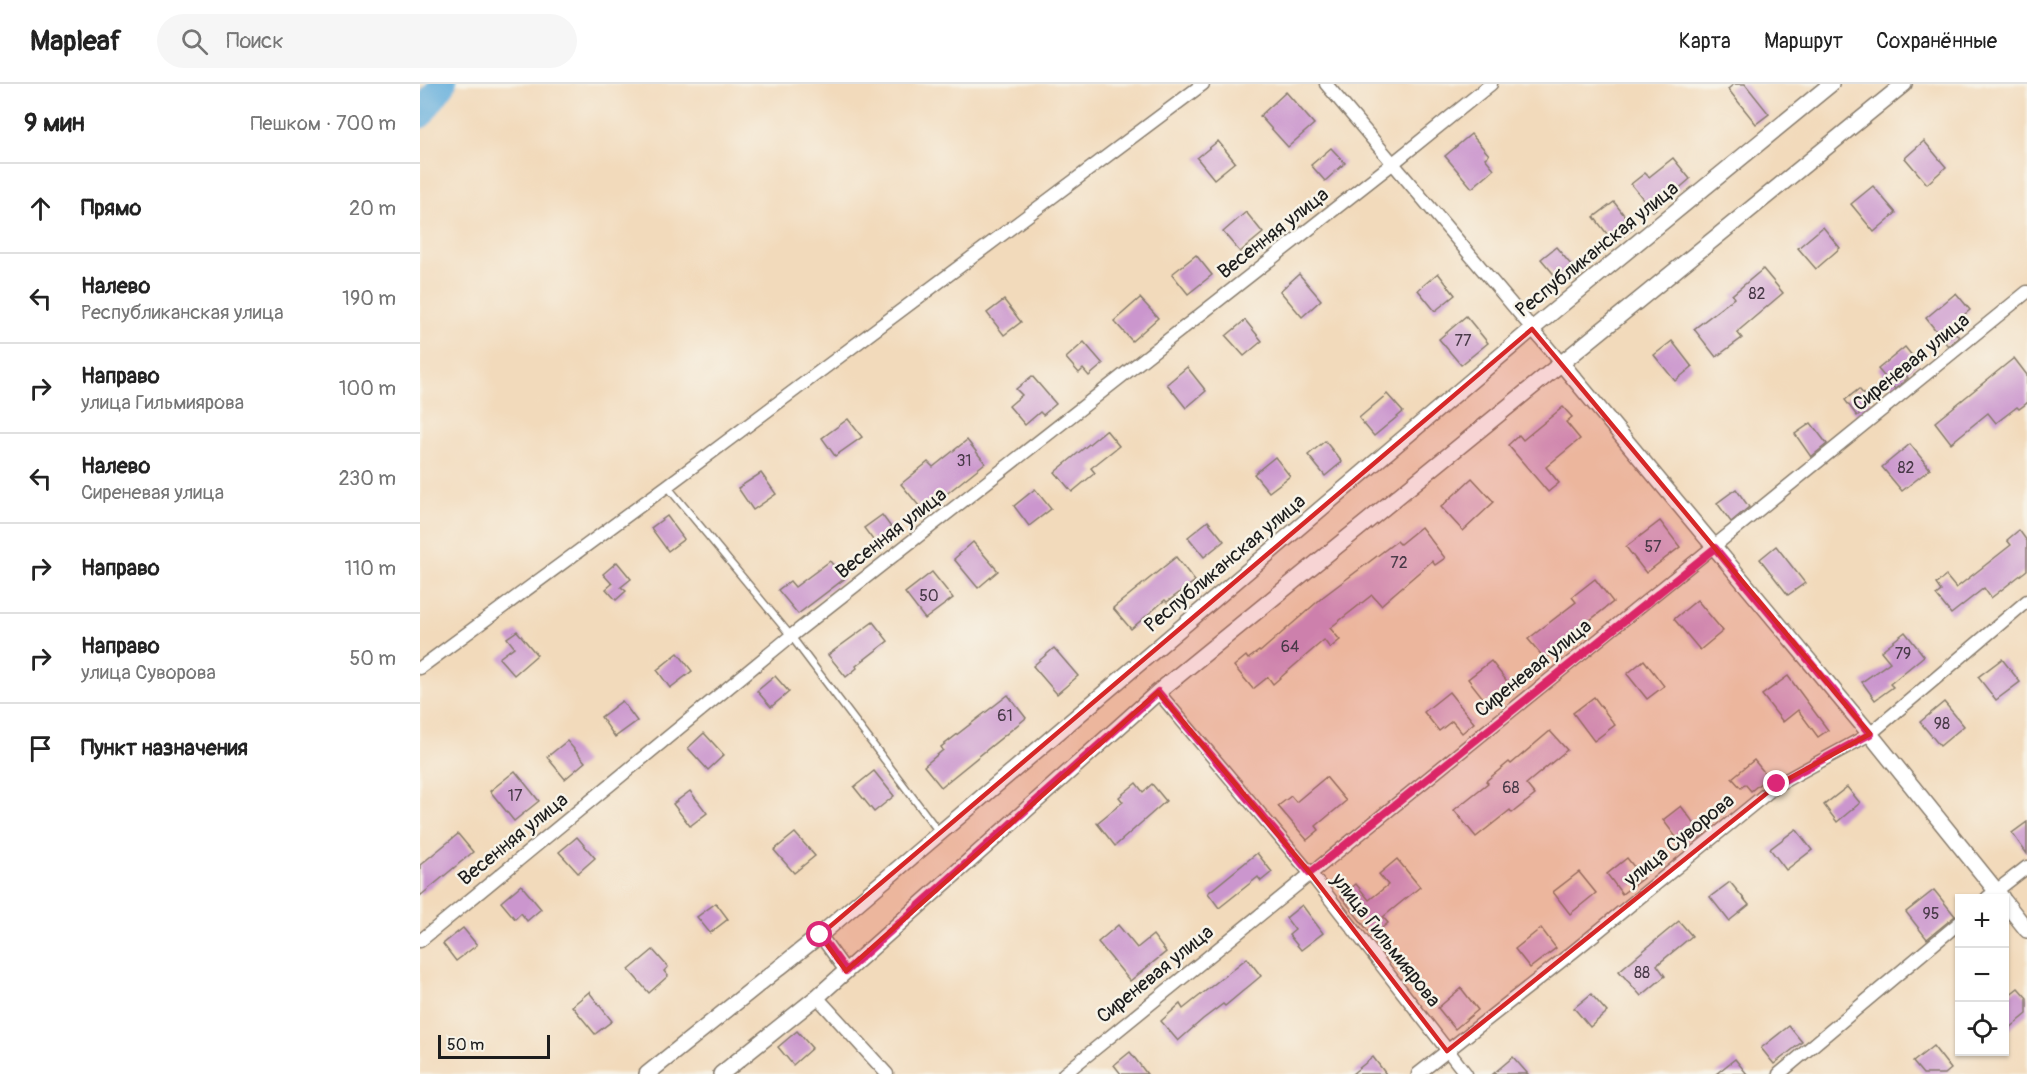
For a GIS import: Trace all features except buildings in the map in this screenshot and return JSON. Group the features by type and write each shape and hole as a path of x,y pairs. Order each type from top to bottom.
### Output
{"street":[{"path":"420,668 1203,84"},
{"path":"1326,84 1870,734 1996,894"},
{"name":"Весенняя улица","path":"420,940 790,636 1491,84"},
{"name":"Республиканская улица","path":"647,1074 820,935 1532,330 1831,84"},
{"path":"721,1074 817,997 1158,692 1904,84"},
{"name":"Сиреневая улица","path":"1064,1074 1715,548 2027,292"},
{"name":"улица Суворова","path":"1418,1074 1583,944 1777,784 1870,734 2027,601"},
{"name":"улица Гильмиярова","path":"1158,692 1310,873 1466,1074"},
{"path":"2001,894 2027,867"},
{"path":"2009,910 2027,930"},
{"path":"1779,1074 1955,925"},
{"path":"820,935 846,971"},
{"path":"817,997 887,1074"}],"lane":[{"path":"667,486 790,636 940,833"}],"highlighted area":[{"path":"1532,329 1870,734 1777,785 1447,1051 1310,873 1158,692 846,971 820,935"}],"waterway":[{"path":"420,115 443,84"}],"route":[{"path":"820,935 846,971 1158,692 1310,873 1715,548 1870,734 1777,784"}]}
